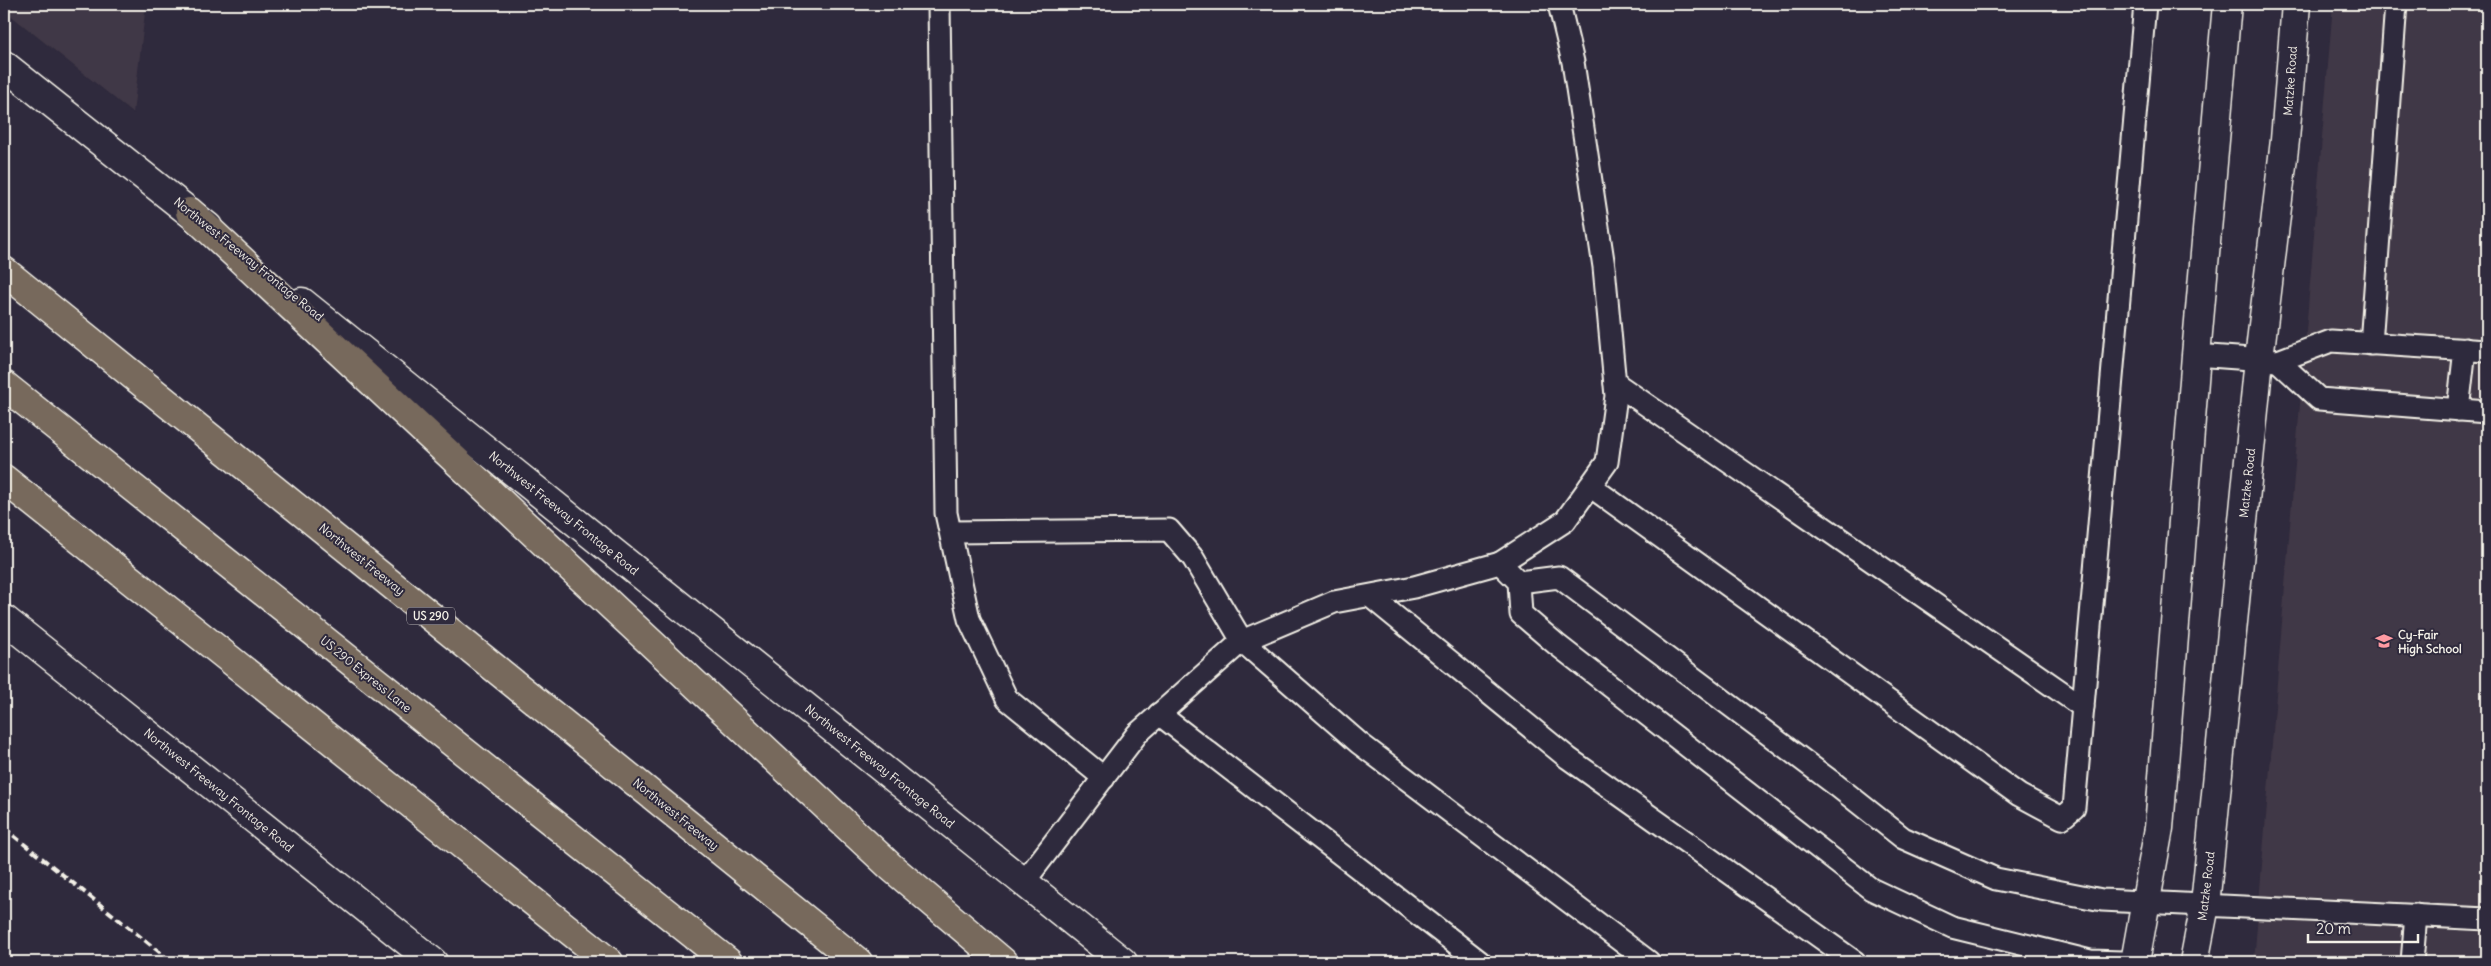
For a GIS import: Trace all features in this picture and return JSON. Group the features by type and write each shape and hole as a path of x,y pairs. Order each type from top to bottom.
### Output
{"highway":[{"path":"190,212 891,867 1003,962"},
{"name":"Northwest Freeway","path":"4,271 858,962"},
{"name":"US 290 Express Lane","path":"4,385 728,962"},
{"path":"4,479 609,962"}],"main road":[{"path":"2134,962 2159,828 2196,355 2228,4"},
{"name":"Matzke Road","path":"2194,962 2205,905 2269,360 2296,4"},
{"name":"Northwest Freeway Frontage Road","path":"4,65 190,212 1123,962"},
{"name":"Northwest Freeway Frontage Road","path":"4,618 434,962"}],"lane":[{"path":"939,4 946,514 969,619 1007,699 1104,778"},
{"path":"1024,882 1138,734 1242,641 1334,602 1414,587 1500,563 1565,521 1607,462 1616,396 1604,267 1573,62 1559,4"},
{"path":"1590,486 2018,795 2062,818 2074,808 2145,4"},
{"path":"2371,344 2396,4"},
{"path":"2196,355 2269,360 2331,341 2487,351"},
{"path":"2458,410 2465,349"},
{"path":"2269,360 2319,399 2487,412"},
{"path":"1615,383 2083,707"},
{"path":"951,532 1169,530 1193,558 1242,641 1359,743 1649,962"},
{"path":"1500,563 1519,582 1521,614 1571,656 1871,889 1952,928 2090,961 2122,962"},
{"path":"1519,582 1560,577 1829,779 1903,838 1996,880 2102,900 2487,919"},
{"path":"1370,596 1568,758 1855,962"},
{"path":"1159,714 1480,962"},
{"path":"2412,962 2416,915"}],"shaded area":[{"path":"4,4 146,4 133,113 4,10"},
{"name":"Cy-Fair High School","path":"2333,4 2487,4 2487,962 2254,962"}],"railway":[{"path":"4,828 172,962"}],"place":[{"name":"Cy-Fair High School","path":"2384,641"}]}
